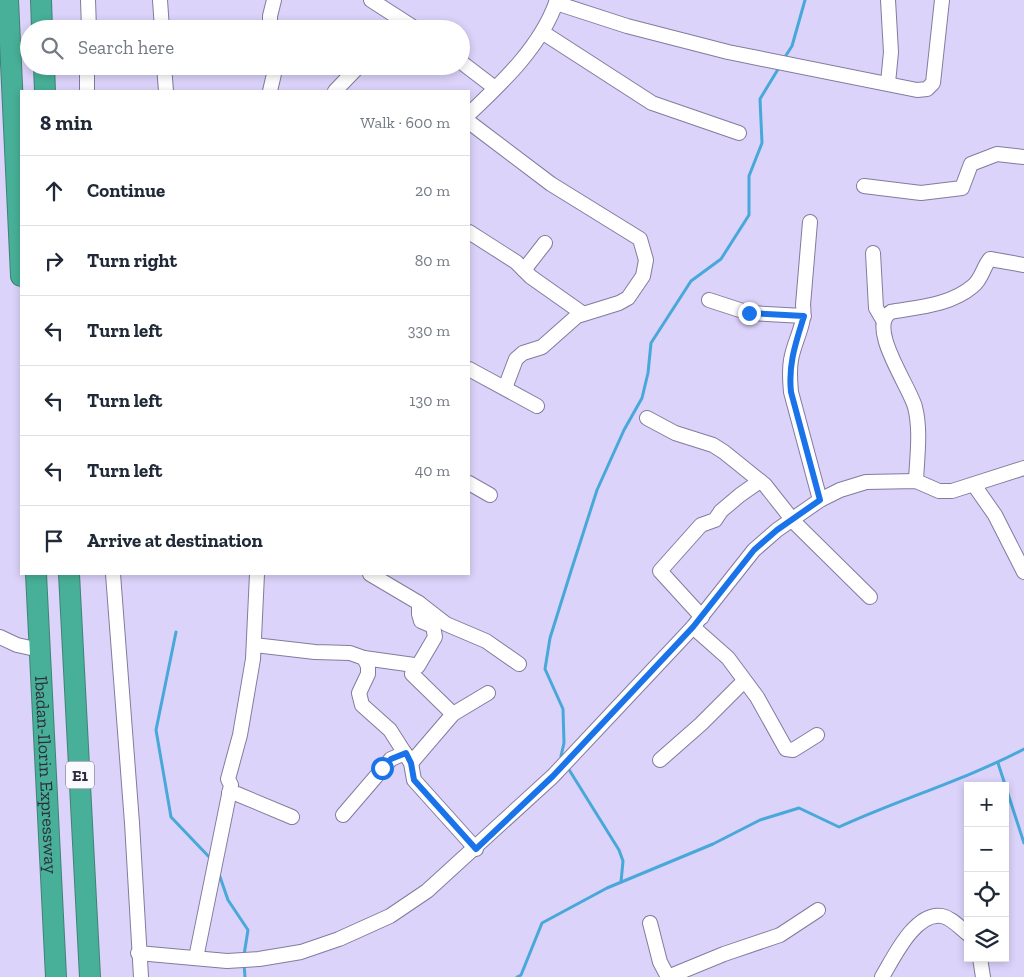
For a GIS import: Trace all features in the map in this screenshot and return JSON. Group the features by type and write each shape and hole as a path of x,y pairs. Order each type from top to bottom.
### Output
{"highway":[{"path":"8,0 20,255"},
{"path":"41,0 42,20"},
{"path":"44,75 45,90"},
{"name":"Ibadan-Ilorin Expressway","path":"36,575 56,977"},
{"name":"Ibadan-Ilorin Expressway","path":"69,575 90,977"}],"street":[{"path":"88,0 89,20"},
{"path":"160,0 161,20"},
{"path":"270,20 274,0"},
{"path":"371,0 402,20"},
{"path":"888,0 891,52 888,83"},
{"path":"470,113 496,88 542,32 557,2 628,26 728,52 917,90 927,89 933,83 942,0"},
{"path":"542,32 652,103 739,133"},
{"path":"470,69 496,88"},
{"path":"87,75 87,90"},
{"path":"165,75 166,90"},
{"path":"270,90 274,75"},
{"path":"336,90 350,75"},
{"path":"470,123 551,184 640,239 646,260 643,276 628,298 620,303 582,313 542,347 523,353 516,360 505,388"},
{"path":"864,186 920,193 962,188 971,164 997,154 1024,156"},
{"path":"810,222 803,305 804,316 791,359 789,374 791,392 820,500"},
{"path":"470,233 516,262 531,278 582,313"},
{"path":"524,270 545,244"},
{"path":"873,254 876,308 883,320 889,351 915,407 918,451 916,481"},
{"path":"883,320 891,312 935,304 962,294 980,279 990,259 1024,265"},
{"path":"709,300 756,314 804,316"},
{"path":"470,370 537,406"},
{"path":"647,418 675,433 713,445 760,481 775,495 793,520 870,597"},
{"path":"138,953 227,961 260,960 301,952 339,938 398,911 427,891 476,849 553,776 698,622 754,550 777,530 820,500 840,490 866,482 916,481 939,491 952,491 1024,468"},
{"path":"760,481 734,500 715,520 701,524 660,571 728,658 744,682 757,696 786,749 793,750 817,735"},
{"path":"470,484 490,495"},
{"path":"974,485 995,515 1024,572"},
{"path":"112,575 132,823 140,977"},
{"path":"196,958 231,785 228,779 240,735 254,645 257,575"},
{"path":"372,575 419,603 446,624 486,641 519,664"},
{"path":"254,645 314,652 350,653 364,658 418,666 435,637 433,626 422,621 418,614 419,603"},
{"path":"0,637 17,645 40,650"},
{"path":"364,658 368,666 368,674 359,693 362,705 390,730 408,758 418,784 476,849"},
{"path":"414,665 412,674 453,714"},
{"path":"660,760 701,724 744,682"},
{"path":"343,815 391,759 408,758 453,714 488,693"},
{"path":"229,793 237,794 292,817"},
{"path":"650,923 660,962 668,977 724,954 780,935 818,910"},
{"path":"882,977 901,944 926,919 942,916 964,931"},
{"path":"981,962 983,977"}],"waterway":[{"path":"783,60 792,46 805,0"},
{"path":"563,760 561,756 564,743 563,709 545,669 550,638 597,490 624,430 642,398 648,373 651,343 691,281 721,259 749,215 749,176 762,143 760,99 780,66"},
{"path":"176,632 156,730 171,817 212,860"},
{"path":"517,977 521,975 542,923 607,888 713,844 760,820 799,808 839,827 956,780 1024,749"},
{"path":"998,763 1024,843"},
{"path":"568,768 619,850 623,861 621,882"},
{"path":"219,874 228,900 248,930 244,955"},
{"path":"244,964 245,977"}],"route":[{"path":"382,768 391,759 406,753 411,763 414,780 476,849 553,776 693,627 754,550 777,530 820,500 791,392 789,374 791,359 804,316 749,313"}]}
